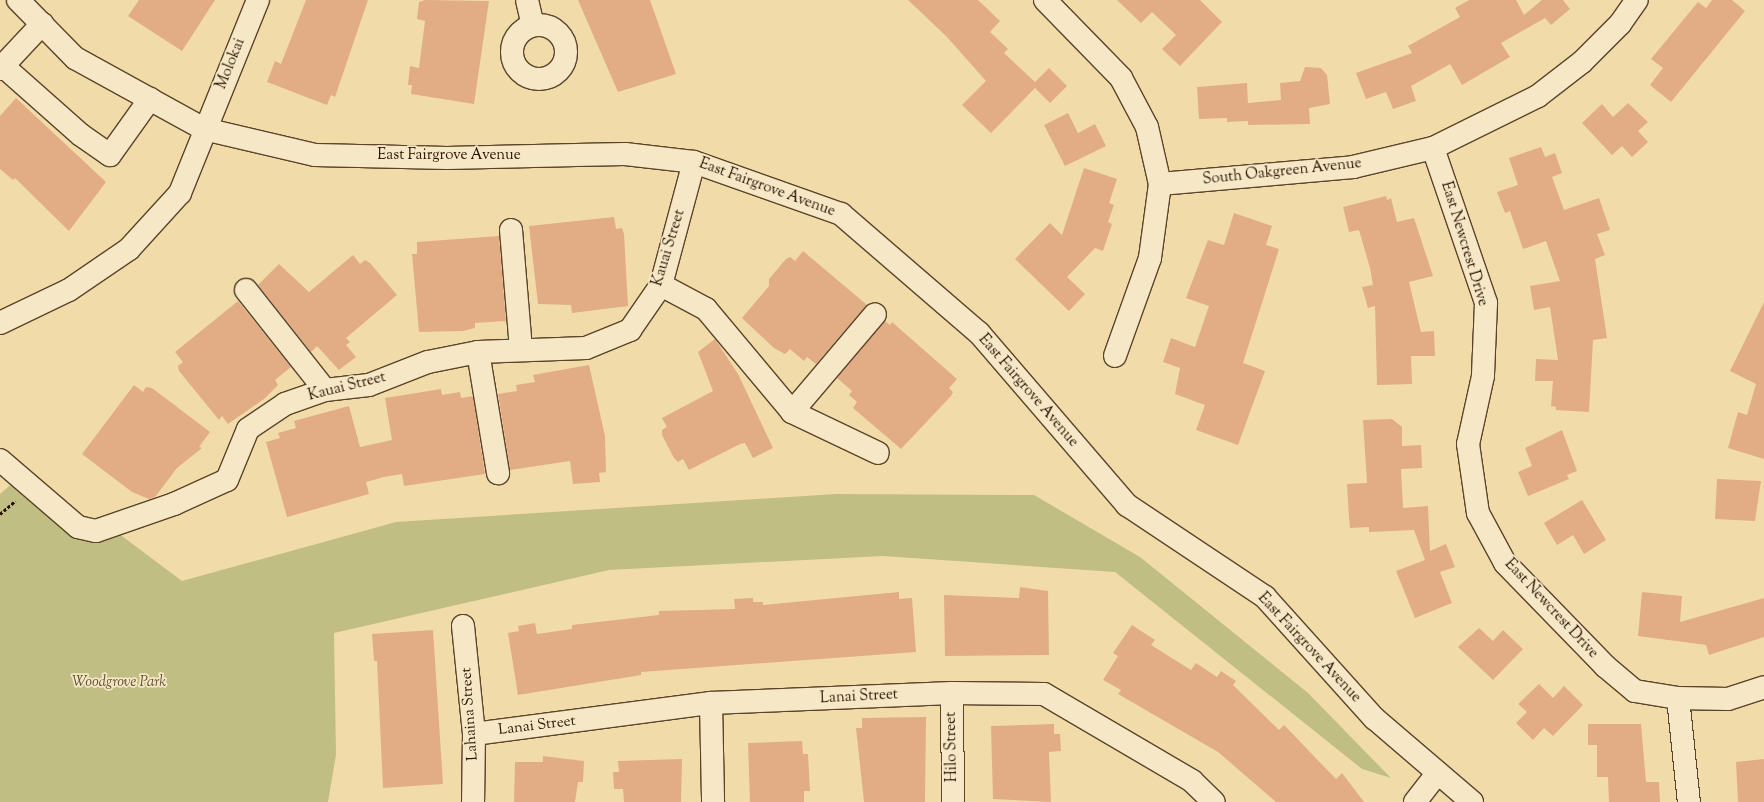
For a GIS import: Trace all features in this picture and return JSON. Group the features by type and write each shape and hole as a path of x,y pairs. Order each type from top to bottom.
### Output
{"street":[{"name":"Molokai","path":"0,323 69,290 129,249 180,193 204,129 258,0"},
{"path":"527,0 533,25"},
{"path":"1045,0 1120,78 1147,127 1160,184 1150,258 1115,356"},
{"name":"South Oakgreen Avenue","path":"1160,184 1353,167 1433,148 1538,96 1582,62 1620,24 1637,0"},
{"name":"East Fairgrove Avenue","path":"21,1 75,58 204,129 315,155 447,158 625,154 694,162 841,214 979,333 1127,505 1265,597 1374,718 1472,802"},
{"path":"42,24 1,67 81,135 110,155 150,99"},
{"name":"East Newcrest Drive","path":"1433,148 1486,304 1483,376 1468,444 1478,513 1505,564 1605,666 1635,691 1678,698 1728,699 1764,687"},
{"name":"Kauai Street","path":"0,460 78,527 96,531 162,508 227,480 248,429 285,404 325,390 369,384 428,362 478,352 586,348 630,330 661,285 694,162"},
{"path":"511,230 521,350"},
{"path":"661,285 706,309 792,412 878,453"},
{"path":"246,290 325,390"},
{"path":"792,412 875,314"},
{"path":"478,352 498,473"},
{"name":"Lahaina Street","path":"463,626 474,734 474,802"},
{"name":"Lanai Street","path":"474,734 711,703 952,693 1044,694 1192,781 1214,802"},
{"name":"Hilo Street","path":"952,693 953,802"},
{"path":"1678,698 1689,802"},
{"path":"711,703 713,802"},
{"path":"1415,802 1438,773"}],"green space":[{"name":"Woodgrove Park","path":"16,480 122,536 182,581 396,522 836,494 1034,495 1140,557 1308,693 1391,778 1362,769 1115,572 883,556 609,570 334,633 336,755 328,802 0,802 0,494"}],"building":[{"path":"139,0 215,0 182,51 128,16"},
{"path":"306,0 368,0 335,97 331,95 327,105 267,82 275,61 281,64"},
{"path":"425,0 489,1 474,104 411,94 412,85 408,85 410,66 419,68 425,21 417,19 419,2"},
{"path":"578,0 650,0 676,74 618,92"},
{"path":"908,0 978,0 1000,21 990,32 1008,49 1004,53 1035,82 1049,68 1067,86 1050,103 1035,88 991,133 962,105 986,81 947,37"},
{"path":"1117,0 1200,0 1222,22 1180,66 1162,49 1176,35 1152,12 1141,23"},
{"path":"1469,0 1516,0 1524,15 1542,0 1563,0 1570,9 1551,25 1545,18 1501,43 1510,57 1462,85 1450,64 1411,86 1416,101 1393,109 1386,92 1366,99 1356,73 1412,53 1408,46 1460,17 1455,8"},
{"path":"1712,0 1732,0 1745,11 1671,102 1650,85 1663,68 1651,59 1698,2 1706,8"},
{"path":"1305,67 1321,68 1327,75 1330,104 1309,108 1310,124 1248,125 1248,121 1227,122 1227,118 1199,119 1197,87 1247,83 1248,103 1281,100 1280,83 1300,81"},
{"path":"16,98 106,182 69,231 15,178 13,180 0,169 0,116"},
{"path":"1628,103 1648,122 1638,131 1648,142 1632,157 1622,146 1612,155 1582,123 1602,104 1613,117"},
{"path":"1068,113 1078,133 1095,124 1106,146 1065,166 1044,125"},
{"path":"1541,147 1545,157 1555,153 1562,173 1552,177 1564,210 1599,198 1610,230 1597,234 1605,255 1595,259 1607,338 1593,340 1589,412 1556,410 1556,407 1551,406 1553,381 1535,381 1536,359 1558,360 1550,307 1534,310 1530,286 1560,281 1546,241 1523,249 1510,211 1505,213 1497,192 1518,185 1509,158"},
{"path":"1084,168 1117,179 1109,203 1114,205 1108,222 1112,224 1103,251 1095,248 1067,277 1085,294 1069,311 1015,259 1050,223 1062,235"},
{"path":"1386,196 1387,200 1391,198 1397,222 1414,218 1433,276 1409,282 1421,332 1434,331 1435,356 1411,356 1412,384 1377,385 1375,306 1368,308 1362,287 1373,285 1370,268 1359,230 1349,232 1343,207"},
{"path":"1234,213 1272,226 1266,245 1279,249 1243,363 1265,371 1238,445 1196,430 1205,405 1175,394 1180,368 1163,362 1171,338 1195,347 1209,306 1186,298 1208,240 1224,245"},
{"path":"614,217 616,229 622,228 624,234 628,306 572,313 571,305 538,304 529,226"},
{"path":"499,236 506,321 475,323 475,328 463,331 419,332 412,254 417,254 417,242"},
{"path":"803,251 867,305 816,364 807,357 804,361 790,349 785,354 774,348 742,318 769,286 769,279 786,259 790,257 795,261"},
{"path":"353,255 360,264 365,260 370,263 397,295 346,338 350,342 346,345 356,357 339,370 317,346 311,352 258,285 279,264 309,292"},
{"path":"238,301 291,367 275,380 278,385 264,399 228,424 222,416 219,420 179,371 178,366 183,362 175,352"},
{"path":"1764,302 1764,459 1728,448 1738,412 1747,415 1756,384 1730,371"},
{"path":"885,321 890,325 892,322 957,379 949,388 953,392 951,396 901,449 853,408 857,402 849,395 852,391 837,378"},
{"path":"715,339 738,374 773,448 753,458 745,443 740,444 689,470 683,459 678,462 674,458 662,435 662,430 667,427 662,418 713,391 698,352"},
{"path":"589,365 605,436 606,472 599,473 600,482 573,484 570,461 510,470 498,394 517,391 516,385 535,382 533,375"},
{"path":"134,385 143,392 146,387 152,388 210,432 199,447 202,448 177,468 155,497 149,499 132,492 82,454"},
{"path":"441,389 442,395 460,392 461,398 473,396 485,474 404,486 402,474 384,477 366,482 369,494 287,517 266,442 280,438 278,433 296,428 294,421 349,406 360,447 392,440 385,398"},
{"path":"1392,419 1402,427 1402,446 1421,445 1422,468 1401,469 1403,508 1428,506 1430,551 1446,544 1455,567 1440,572 1452,603 1415,618 1396,571 1425,560 1414,530 1369,532 1369,527 1350,528 1347,484 1367,483 1363,420"},
{"path":"1562,430 1577,471 1567,475 1569,479 1528,496 1518,472 1532,466 1525,448"},
{"path":"1717,479 1761,481 1755,521 1715,519"},
{"path":"1582,500 1606,540 1584,554 1573,535 1557,545 1544,523"},
{"path":"1020,587 1048,591 1049,655 945,656 944,595 1019,598"},
{"path":"899,592 899,599 912,598 916,652 641,672 641,675 518,695 508,633 519,631 518,626 535,623 537,634 572,629 572,625 659,615 659,611 735,609 734,599 753,598 753,602 763,602 763,605"},
{"path":"1642,592 1682,596 1680,622 1764,598 1764,637 1709,655 1706,645 1638,636"},
{"path":"1132,625 1155,640 1151,645 1191,670 1196,663 1217,677 1221,671 1236,681 1233,685 1279,730 1284,725 1336,779 1342,773 1364,802 1276,802 1218,752 1118,694 1121,690 1103,680 1118,656 1113,653"},
{"path":"1479,628 1493,641 1503,630 1523,649 1493,680 1458,647"},
{"path":"433,630 443,784 383,788 377,661 374,661 372,634"},
{"path":"1539,684 1553,698 1564,686 1583,705 1553,736 1544,728 1533,740 1516,723 1527,712 1518,704"},
{"path":"926,717 925,802 864,802 856,728 862,728 862,718"},
{"path":"1054,724 1054,734 1060,734 1061,751 1049,752 1051,802 993,799 991,726"},
{"path":"1588,724 1641,724 1646,782 1659,782 1660,802 1609,802 1608,777 1597,777 1597,745 1588,745"},
{"path":"802,741 803,754 808,754 810,791 804,791 804,802 750,802 748,743"},
{"path":"543,756 584,761 583,782 578,782 575,802 514,802 515,762 543,762"},
{"path":"682,759 681,802 624,802 623,789 614,789 613,772 619,772 618,761"},
{"path":"1764,759 1764,802 1738,802 1736,762"}]}
